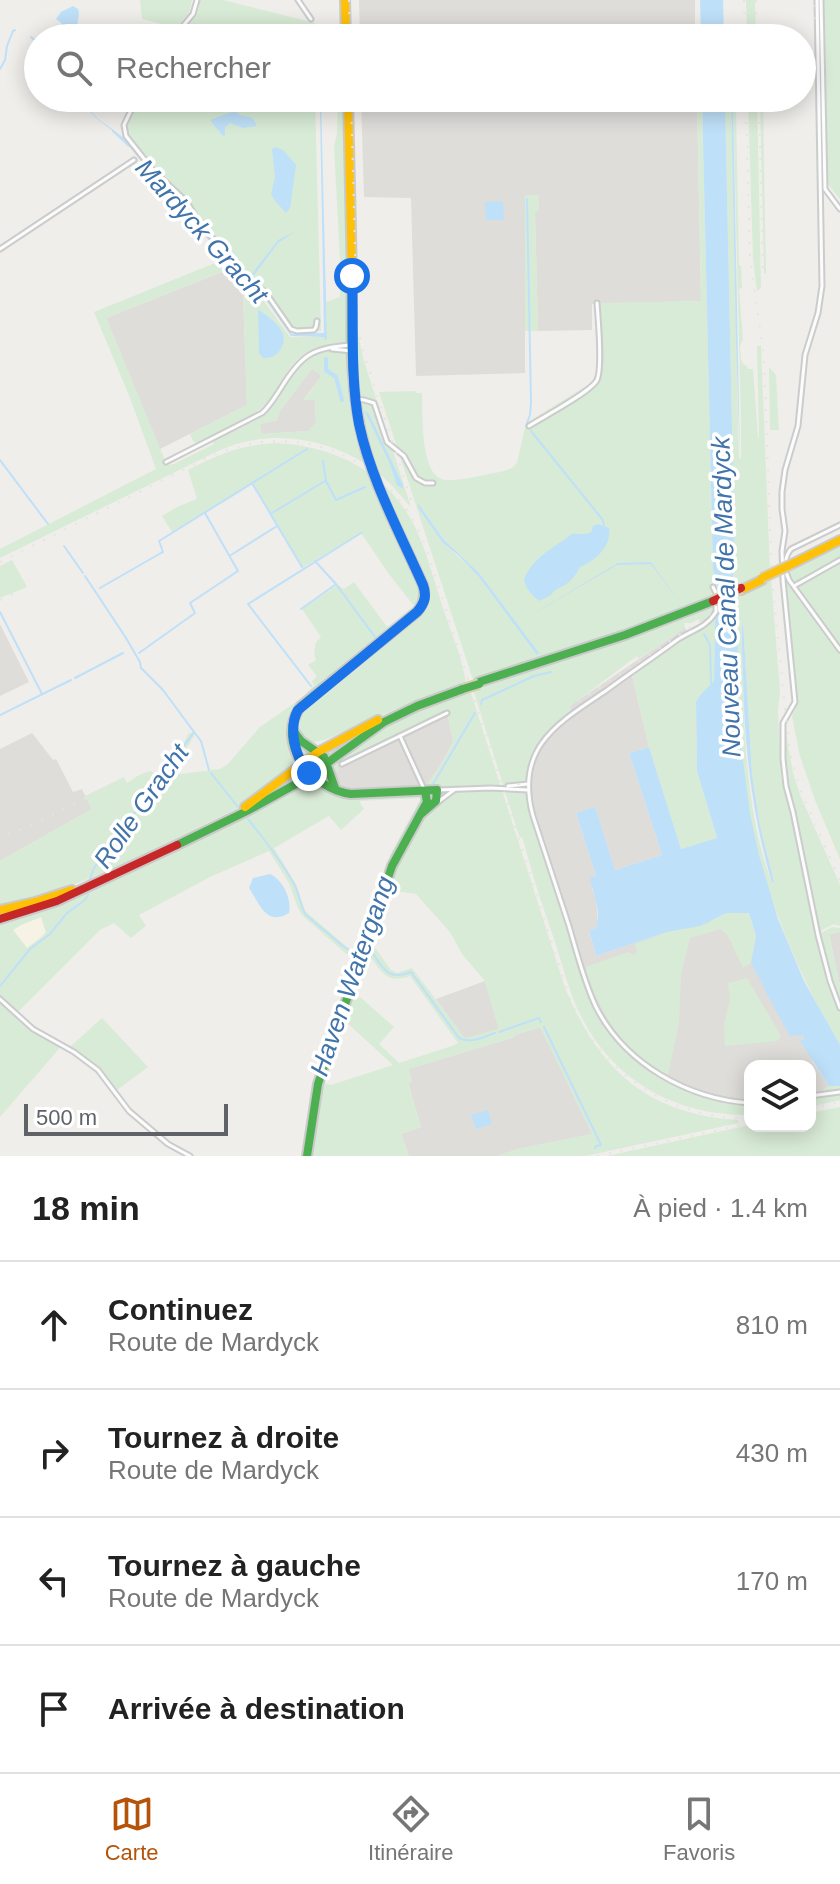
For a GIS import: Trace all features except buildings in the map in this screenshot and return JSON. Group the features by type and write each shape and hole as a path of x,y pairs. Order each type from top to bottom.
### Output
{"main road":[{"path":"345,0 346,24"},
{"path":"348,112 352,378 361,433 372,468 423,585 425,599 417,612 303,704 294,716 294,739 302,763 312,775 337,791 353,794 432,790 439,794 438,802 421,814"},
{"path":"0,910 75,888 223,819 250,804 314,750 398,711 618,640 713,602 840,541"},
{"path":"0,919 59,901 228,820 312,775 383,722 462,688"},
{"path":"293,727 301,742 314,750 327,765 337,791"},
{"path":"307,1156 318,1084 392,866 432,790"}],"street":[{"path":"185,24 193,14 197,0"},
{"path":"298,0 311,19"},
{"path":"819,0 826,193 840,209"},
{"path":"819,0 822,286 818,313 805,355 798,424 782,492 785,529 783,580 795,700 783,723 783,759 818,935 840,1008"},
{"path":"130,112 124,125 125,134 151,168 187,202 202,228 271,299 292,330 313,331 317,321"},
{"path":"0,249 134,160"},
{"path":"529,426 589,389 596,381 599,370 597,303"},
{"path":"166,462 264,411 296,364 306,356 320,350 353,348"},
{"path":"356,402 372,402 387,442 404,456 415,477 433,483"},
{"path":"840,525 791,548 786,557 788,578 840,650"},
{"path":"794,586 840,560"},
{"path":"713,587 716,594 714,615 699,629 686,634 636,668 553,729 535,754 528,787 532,813 589,989 611,1031 636,1058 668,1079 717,1098 744,1102"},
{"path":"342,764 447,713"},
{"path":"400,736 432,790 528,787"},
{"path":"438,802 455,789"},
{"path":"0,999 33,1029 74,1052 98,1070 126,1109 168,1144 190,1156"},
{"path":"816,1094 840,1092"}],"shaded area":[{"path":"359,0 695,0 695,24 360,24"},
{"path":"361,112 697,112 701,301 592,304 592,330 538,331 535,212 539,196 525,195 525,373 416,376 411,198 364,197"},
{"path":"222,272 243,291 247,405 160,449 106,318"},
{"path":"312,368 320,374 320,378 304,399 315,400 316,422 309,431 261,434 260,424 277,420 280,411"},
{"path":"0,624 29,682 0,696"},
{"path":"685,628 689,634 632,675 649,747 629,753 662,855 615,870 595,808 576,813 596,876 592,889 598,923 589,932 596,956 667,932 737,914 766,982 804,1038 801,1040 810,1047 812,1060 744,1060 744,1104 711,1098 654,1073 624,1048 600,1017 587,989 527,796 530,762 538,743 547,731 571,712 568,707"},
{"path":"447,711 453,742 428,783 418,788 346,792 333,780 333,772 338,770 336,765"},
{"path":"32,733 53,760 56,759 73,792 82,789 92,809 0,861 0,749"},
{"path":"41,917 46,932 27,948 13,930"},
{"path":"840,932 840,986 829,934"},
{"path":"485,981 499,1029 465,1039 436,999"},
{"path":"541,1027 593,1134 498,1156 409,1156 401,1134 421,1127 408,1083 408,1069"},
{"path":"816,1067 829,1086 823,1090 823,1096 816,1097"}],"green space":[{"path":"140,0 192,0 189,13 180,24 161,24 142,19"},
{"path":"200,0 223,0 315,24 189,24 197,15"},
{"path":"746,0 755,0 756,24 747,24"},
{"path":"823,0 840,0 840,199 824,179"},
{"path":"132,112 315,112 321,331 292,328 263,289 205,230 187,199 132,142 127,130"},
{"path":"338,112 350,112 355,319 363,358 411,507 376,471 340,451 300,440 258,439 218,451 0,558 0,549 156,469 94,312 220,261 263,300 290,337 327,339 326,302 340,297 341,278 334,147","holes":["222,272 243,291 247,405 190,434 193,441 198,443 252,415 267,402 302,356 324,346 324,351 297,368 276,402 263,415 213,441 214,444 167,465 106,318","312,369 320,374 304,400 315,400 316,422 309,431 262,434 260,424 277,420 280,411"]},
{"path":"697,112 702,112 713,570 717,594 627,631 473,680 379,392 422,393 424,443 431,468 437,476 452,480 512,468 517,463 526,423 593,382 598,368 596,303 701,301","holes":["419,505 444,540 479,573 538,653 537,654 476,573 443,543"]},
{"path":"725,112 731,112 739,458 741,421 733,112 736,112 742,288 739,289 743,339 741,360 748,369 753,369 758,438 757,346 761,346 770,570 732,587 735,567"},
{"path":"748,112 757,112 761,288 757,291 753,259"},
{"path":"760,112 763,112 764,273"},
{"path":"525,195 539,195 539,211 535,212 538,331 525,331"},
{"path":"769,367 776,375 779,430 770,430"},
{"path":"276,443 319,450 358,466 376,478 405,509 427,557 466,683 310,743 313,752 254,799 149,852 91,878 0,907 0,861 92,809 85,796 124,777 127,783 150,771 159,775 189,733 195,734 166,776 220,769 260,727 303,697 314,685 312,681 317,676 308,665 316,660 316,642 321,637 302,609 338,585 344,589 354,582 387,627 414,606 361,533 302,568 253,483 172,532 162,516 197,499 188,470 230,451"},
{"path":"840,543 840,859 800,756 792,716 797,705 785,577"},
{"path":"12,560 27,587 0,598 0,566"},
{"path":"771,579 780,690 781,779 787,781 786,734 800,795 840,885 840,926 834,924 820,931 840,928 840,932 829,935 840,986 840,1045 789,944 764,874 755,838 742,763 737,622 732,598","holes":["743,621 752,774 772,883 757,834 746,754"]},
{"path":"718,604 714,682 696,702 697,771 717,838 681,849 649,747 632,674 689,634 705,628 699,619 684,623 685,628 638,659 637,656 569,707 572,712 543,738 532,757 527,796 587,989 607,1027 638,1061 655,1073 691,1091 744,1103 744,1115 699,1110 653,1092 613,1062 597,1042 571,992 473,689 635,636"},
{"path":"470,690 565,988 594,1042 611,1064 652,1097 677,1108 738,1120 739,1123 585,1156 498,1156 592,1134 540,1027 409,1069 412,1082 408,1084 421,1127 401,1134 409,1156 302,1156 311,1090 355,959 302,915 289,883 269,851 210,877 139,915 146,926 131,938 114,923 100,930 17,1013 37,1029 64,1043 0,1117 0,923 40,912 304,783 382,726 422,707","holes":["447,711 453,742 428,783 418,788 346,792 333,779 333,772 339,770 336,765","421,798 391,853 357,953 305,911 296,884 274,848 329,816 341,830 364,809 359,801","387,890 416,894 450,932 462,954 485,981 499,1029 465,1038 412,968 397,973 391,970 371,942","41,917 46,932 27,948 13,930","368,954 390,977 410,976 458,1043 399,1063 379,1044 394,1027 360,997 350,998","344,1020 393,1065 326,1084 324,1081"]},
{"path":"373,725 286,789 255,802 322,753"},
{"path":"727,913 749,913 756,936 751,963 743,968 728,936 721,929 690,938 681,975 679,1023 668,1075 639,1057 616,1032 599,1002 586,967 628,952 634,955 637,952 635,944 667,932 708,923"},
{"path":"747,978 781,1036 777,1041 725,1046 724,1024 730,999 728,983"},
{"path":"102,1018 148,1067 117,1090 99,1068 70,1047"},
{"path":"829,1086 840,1086 840,1100 816,1106 816,1097 823,1096 823,1090"},
{"path":"840,1107 840,1156 607,1156 744,1126 744,1132 816,1132 816,1112"}],"water":[{"path":"700,0 723,0 724,24 701,24"},
{"path":"73,6 78,9 77,24 61,24 56,19 61,12"},
{"path":"91,112 124,138 186,204 198,228 247,280 278,240 296,231 278,243 249,282 271,303 292,334 324,333 321,112 327,339 291,336 266,300 197,229 187,207 148,170 124,140"},
{"path":"236,112 251,117 256,126 243,128 230,123 225,127 223,136 210,120"},
{"name":"Nouveau Canal de Mardyck","path":"702,112 725,112 735,567 732,606 737,622 741,745 750,814 778,919 804,981 840,1045 840,1086 829,1086 816,1066 816,1060 812,1060 800,1041 804,1038 802,1035 790,1036 762,985 764,983 751,963 756,936 749,913 727,913 700,926 667,932 596,956 589,931 596,928 598,922 590,878 596,876 576,813 595,807 615,870 662,855 629,753 649,747 681,849 717,838 697,771 696,702 714,681 717,582 713,570"},
{"path":"731,112 740,461 736,341"},
{"path":"272,149 283,150 296,165 290,208 286,213 271,194 275,177"},
{"path":"503,201 504,220 486,220 485,202"},
{"path":"258,309 278,326 284,337 280,350 271,357 263,358 259,353"},
{"path":"364,410 369,414 403,489 397,485"},
{"path":"417,502 444,540 479,573 539,653 537,655 479,577 443,543"},
{"path":"598,524 609,528 608,541 601,552 580,567 567,583 539,601 524,580 532,565 572,534 591,532 593,526"},
{"path":"651,562 678,600 651,564 617,565 521,621 618,563"},
{"path":"743,621 752,774 772,883 759,832 747,754"},
{"path":"270,874 283,885 288,896 289,913 281,917 264,912 249,888 253,878"},
{"path":"488,1110 492,1124 476,1129 471,1115"}],"waterway":[{"path":"0,69 15,30"},
{"name":"Mardyck Gracht","path":"113,131 129,146"},
{"name":"Mardyck Gracht","path":"151,172 160,182"},
{"name":"Mardyck Gracht","path":"165,186 175,195"},
{"path":"527,199 531,403 527,423"},
{"name":"Mardyck Gracht","path":"183,203 197,228"},
{"name":"Mardyck Gracht","path":"326,359 326,370 336,377 342,400"},
{"path":"531,431 604,525"},
{"path":"100,588 163,552 159,541 307,449"},
{"name":"Rolle Gracht","path":"0,460 48,524"},
{"path":"323,461 326,481 336,500 365,487"},
{"path":"272,513 325,481"},
{"path":"252,483 302,567"},
{"path":"139,653 195,613 190,603 238,571 205,513"},
{"path":"231,555 277,526"},
{"path":"311,686 248,604 361,533"},
{"name":"Rolle Gracht","path":"64,546 83,573"},
{"path":"315,561 375,637"},
{"name":"Rolle Gracht","path":"85,576 126,638 141,668 163,690 194,732 94,868 90,879"},
{"path":"301,609 335,585"},
{"path":"0,612 42,694"},
{"name":"Mardyck Gracht","path":"704,634 710,645 711,683"},
{"path":"75,678 123,653"},
{"name":"Haven Watergang","path":"481,704 482,700 534,676 551,672"},
{"path":"0,715 71,680"},
{"name":"Haven Watergang","path":"433,784 475,713"},
{"path":"194,732 201,741 209,770"},
{"path":"211,773 238,807"},
{"name":"Haven Watergang","path":"391,861 421,807"},
{"path":"248,819 289,875 306,915 359,956"},
{"name":"Haven Watergang","path":"373,913 385,878"},
{"name":"Rolle Gracht","path":"0,986 30,949 50,934 67,913 88,895"},
{"path":"368,947 389,973 402,975 411,972 459,1038 472,1040 495,1033"},
{"path":"499,1032 539,1018 541,1022"},
{"path":"544,1027 601,1145 595,1148"},
{"name":"Haven Watergang","path":"307,1135 313,1089 332,1033"}],"railway":[{"path":"349,0 350,24"},
{"path":"744,0 745,24"},
{"path":"756,0 757,24"},
{"path":"814,19 816,0"},
{"path":"351,112 357,325 414,509"},
{"path":"746,112 750,257 764,358 772,580 790,753 800,789 840,881"},
{"path":"759,112 763,278"},
{"path":"0,562 207,458 241,446 274,441 306,443 337,452 365,467 389,488 410,515 426,547 569,996 582,1023 617,1068 640,1086 692,1110 744,1118"},
{"path":"0,600 20,590"},
{"path":"519,821 520,770 525,754 537,736 569,708 710,614"},
{"path":"8,834 123,779"},
{"path":"816,1107 840,1102"},
{"path":"597,1156 742,1125"}],"traffic: fast":[{"path":"352,276 352,362 360,427 377,483 423,585 424,596 417,612 301,706 294,720 292,735 301,762 311,774 337,790 351,794 437,790 436,801 421,814"},
{"path":"479,682 625,635 713,601"},
{"path":"463,689 479,684"},
{"path":"177,845 305,779 384,722 463,689"},
{"path":"294,732 301,741 324,757 335,788"},
{"path":"307,1156 318,1084 392,866 427,802 425,791"}],"traffic: slow":[{"path":"345,0 346,24"},
{"path":"348,112 352,278"},
{"path":"792,564 840,540"},
{"path":"762,578 792,564"},
{"path":"741,590 762,580"},
{"path":"245,807 318,752 378,720"},
{"path":"0,910 72,890"}],"traffic: jam":[{"path":"713,601 741,588"},
{"path":"0,919 57,901 177,845"}],"route":[{"path":"309,773 302,763 293,735 293,720 298,710 417,612 426,595 374,474 361,433 355,400 352,276"}]}
